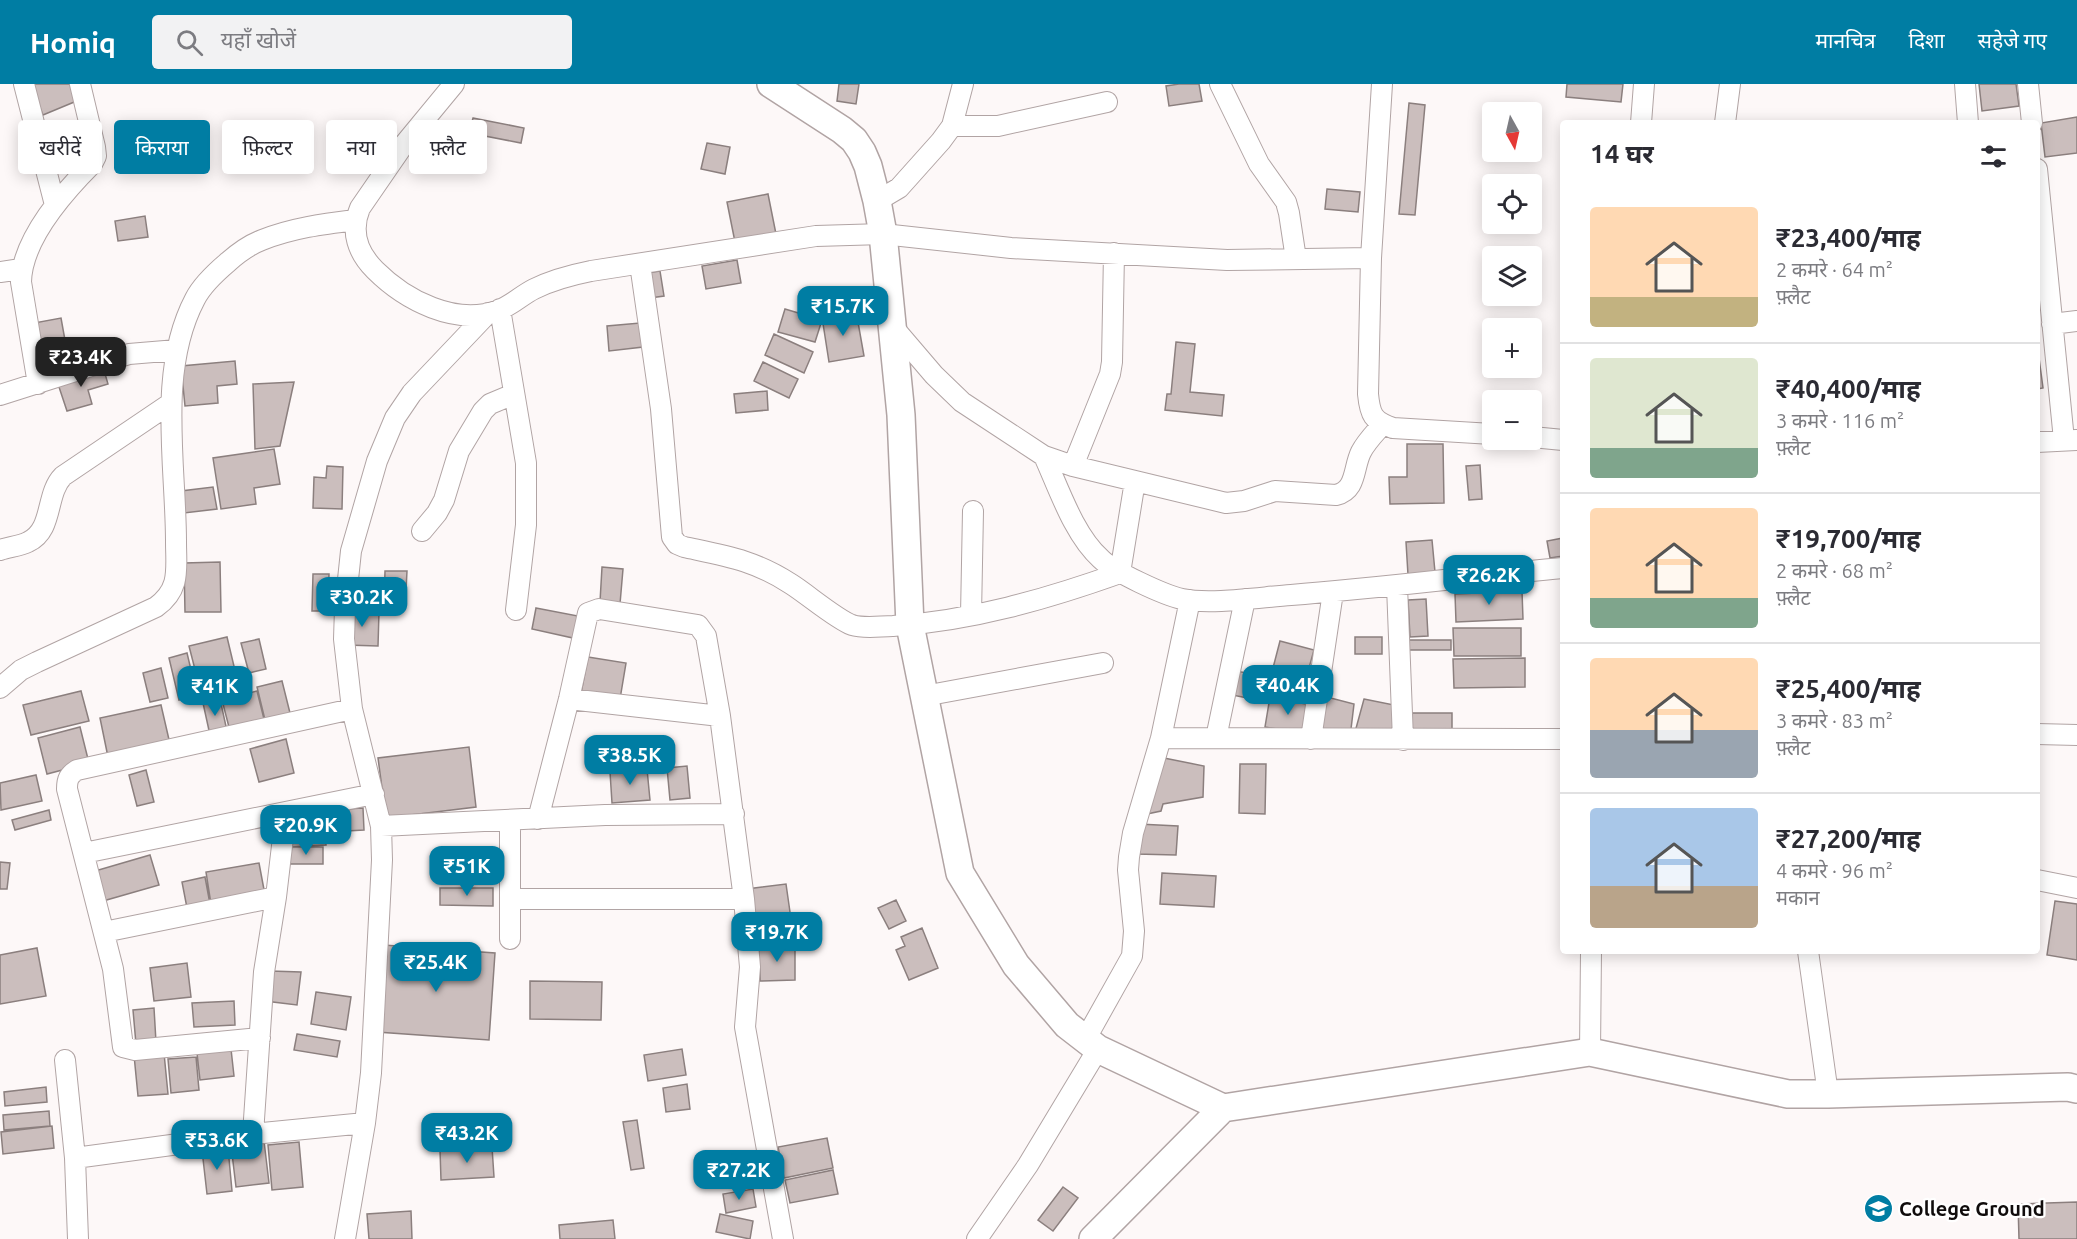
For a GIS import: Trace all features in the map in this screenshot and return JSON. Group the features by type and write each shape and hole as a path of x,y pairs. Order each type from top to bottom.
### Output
{"main road":[{"path":"771,84 854,140 868,166 877,201 883,234 901,415 910,625 960,873 1016,965 1067,1025 1091,1044 1223,1108 1590,1052 1788,1094 2074,1087"},
{"path":"1093,1239 1223,1108"}],"street":[{"path":"24,84 55,205"},
{"path":"38,384 21,282 21,269 55,205 92,164 96,156 80,84"},
{"path":"454,84 402,147 360,208 355,220 355,231 362,253 388,283 424,305 464,315 494,311"},
{"path":"1220,84 1259,164 1286,202 1296,259"},
{"path":"1382,84 1371,258 1369,410 1374,418 1393,428 1482,433"},
{"path":"1641,120 1644,84"},
{"path":"1725,120 1730,84"},
{"path":"1965,84 1968,120"},
{"path":"2028,84 2032,120"},
{"path":"877,201 899,188 952,126 956,116 956,87"},
{"path":"952,126 998,126 1107,102"},
{"path":"2040,200 2052,324 2070,440 2040,442"},
{"path":"0,688 21,670 156,607 172,591 176,572 176,500 171,403 177,350 189,311 196,297 213,275 243,249 260,240 286,232 355,220"},
{"path":"345,1239 365,1123 382,872 381,826 352,709 344,639 351,551 377,461 395,418 412,393 494,311 559,278 816,236 883,234 1011,248 1227,260 1371,258"},
{"path":"1073,466 1112,362 1114,253"},
{"path":"640,264 661,409 672,537 677,544 756,564 852,625 870,627 910,625 971,615 1054,597 1120,573"},
{"path":"0,272 21,269"},
{"path":"494,311 514,394 526,462 526,525 516,610"},
{"path":"2052,324 2077,321"},
{"path":"893,327 934,375 962,402 1044,456 1073,466 1226,503 1244,501 1275,491 1336,495 1344,493 1352,485 1358,458 1382,424"},
{"path":"0,395 129,354 177,350"},
{"path":"422,531 437,513 444,500 459,451 483,411 497,400 514,394"},
{"path":"0,550 28,542 37,536 43,527 57,482 63,476 171,403"},
{"path":"1542,438 1560,440"},
{"path":"1044,456 1064,502 1089,548 1102,561 1120,573 1180,599 1245,599 1333,592 1560,568"},
{"path":"1120,573 1135,481"},
{"path":"971,615 973,511"},
{"path":"1397,586 1403,740"},
{"path":"1311,739 1333,592"},
{"path":"1216,738 1245,599"},
{"path":"977,1239 1028,1165 1091,1044 1132,956 1134,931 1128,870 1129,857 1133,834 1161,738 1190,600"},
{"path":"538,819 569,699 586,618 591,611 599,609 698,626 705,636 720,716 734,814 750,967 745,1027 783,1239"},
{"path":"924,696 1103,663"},
{"path":"569,699 720,716"},
{"path":"260,1038 135,1050 123,1047 113,969 67,789 69,775 77,770 352,709"},
{"path":"2040,734 2077,735"},
{"path":"1161,738 1560,739"},
{"path":"84,853 374,794"},
{"path":"253,1134 264,972 286,812"},
{"path":"381,826 605,815 734,814"},
{"path":"510,820 510,939"},
{"path":"2040,881 2077,888"},
{"path":"104,932 276,897"},
{"path":"510,899 744,899"},
{"path":"1590,1052 1592,954"},
{"path":"1808,954 1828,1094"},
{"path":"65,1060 75,1158 78,1239"},
{"path":"75,1158 253,1134 365,1123"}],"building":[{"path":"30,84 73,84 79,100 43,115"},
{"path":"839,84 859,84 856,104 837,101"},
{"path":"1199,84 1202,101 1169,106 1166,86"},
{"path":"1567,84 1623,84 1621,102 1566,97"},
{"path":"1979,84 2016,84 2019,106 1982,111"},
{"path":"1409,103 1425,105 1415,215 1399,214"},
{"path":"2077,117 2077,153 2045,157 2041,123"},
{"path":"487,121 524,128 521,143 487,136"},
{"path":"707,143 730,147 725,174 701,169"},
{"path":"1327,189 1360,192 1358,212 1325,209"},
{"path":"768,194 776,234 735,242 727,202"},
{"path":"145,216 148,237 118,241 115,221"},
{"path":"737,260 741,283 706,289 702,266"},
{"path":"660,271 664,296 650,298 646,273"},
{"path":"785,309 822,320 815,342 778,332"},
{"path":"856,311 864,356 829,362 822,317"},
{"path":"61,318 70,368 43,373 34,323"},
{"path":"640,323 643,347 609,351 607,326"},
{"path":"774,334 813,352 804,373 765,355"},
{"path":"1176,342 1195,344 1190,392 1224,395 1222,416 1165,410 1167,394 1171,394"},
{"path":"235,361 237,384 217,386 218,403 185,406 181,366"},
{"path":"763,362 798,379 789,398 754,381"},
{"path":"2040,366 2043,388 2040,388"},
{"path":"103,367 108,384 88,390 92,404 67,411 57,381"},
{"path":"294,382 280,446 255,449 253,384"},
{"path":"767,391 768,410 736,413 734,394"},
{"path":"1407,444 1443,444 1444,503 1390,504 1389,477 1407,477"},
{"path":"274,449 280,484 254,488 256,504 221,509 213,458"},
{"path":"1480,465 1482,499 1469,500 1466,466"},
{"path":"327,466 343,467 342,509 313,508 314,477 326,478"},
{"path":"213,487 217,509 184,513 181,491"},
{"path":"1560,539 1560,556 1550,558 1547,541"},
{"path":"1432,540 1435,572 1408,575 1406,542"},
{"path":"220,562 221,612 185,612 184,563"},
{"path":"602,567 623,569 620,604 600,602"},
{"path":"385,571 407,571 405,609 384,608"},
{"path":"313,574 329,574 328,611 312,611"},
{"path":"1522,591 1523,619 1456,622 1455,594"},
{"path":"1426,599 1428,636 1410,637 1408,600"},
{"path":"536,608 578,616 573,638 532,629"},
{"path":"347,611 379,612 378,646 346,645"},
{"path":"1453,628 1521,628 1521,656 1454,656"},
{"path":"227,637 238,683 201,693 189,646"},
{"path":"1355,637 1382,637 1382,654 1355,654"},
{"path":"259,639 266,669 249,673 241,643"},
{"path":"1403,640 1451,640 1451,650 1403,650"},
{"path":"1280,641 1314,650 1300,700 1267,691"},
{"path":"187,653 197,695 179,700 169,658"},
{"path":"588,657 626,663 620,699 581,693"},
{"path":"1525,658 1525,687 1454,688 1453,659"},
{"path":"161,668 168,698 150,702 143,673"},
{"path":"1236,671 1268,677 1263,701 1232,695"},
{"path":"282,681 290,713 265,720 257,687"},
{"path":"81,691 89,721 31,735 23,705"},
{"path":"257,691 265,723 230,731 222,700"},
{"path":"1323,696 1354,704 1351,729 1317,730"},
{"path":"1270,697 1311,705 1306,734 1265,727"},
{"path":"220,699 227,731 210,735 203,703"},
{"path":"1364,699 1399,706 1394,730 1355,732"},
{"path":"161,705 170,744 108,757 100,718"},
{"path":"1412,713 1452,713 1452,733 1412,733"},
{"path":"80,727 89,763 47,774 38,738"},
{"path":"286,739 294,773 259,782 250,749"},
{"path":"469,747 476,807 386,818 378,758"},
{"path":"1159,757 1204,766 1203,797 1163,804 1161,811 1147,814"},
{"path":"1240,764 1266,764 1265,814 1239,813"},
{"path":"687,766 690,798 670,800 667,768"},
{"path":"647,769 650,800 612,803 610,772"},
{"path":"146,770 154,802 137,806 129,775"},
{"path":"36,775 42,801 1,810 0,783"},
{"path":"363,808 364,830 328,832 327,810"},
{"path":"49,810 51,820 15,830 12,820"},
{"path":"324,818 326,845 291,847 290,820"},
{"path":"1138,824 1178,826 1176,855 1136,854"},
{"path":"288,847 323,847 323,864 288,864"},
{"path":"150,855 159,885 103,901 95,871"},
{"path":"0,862 10,863 7,889 0,889"},
{"path":"259,863 265,895 211,904 206,872"},
{"path":"1162,873 1216,876 1214,907 1160,904"},
{"path":"205,877 210,904 187,908 182,882"},
{"path":"786,884 791,919 752,925 747,889"},
{"path":"440,888 493,888 493,906 440,905"},
{"path":"896,900 906,921 889,929 878,908"},
{"path":"2055,901 2077,904 2077,960 2047,955"},
{"path":"922,928 938,968 909,980 896,950 905,946 901,937"},
{"path":"795,943 795,980 760,981 760,967 755,969 757,951"},
{"path":"383,945 495,953 489,1040 377,1032"},
{"path":"37,948 46,996 0,1004 0,955"},
{"path":"187,963 191,997 154,1001 150,968"},
{"path":"270,971 301,972 297,1005 265,1001"},
{"path":"530,981 602,982 601,1020 530,1019"},
{"path":"316,992 351,997 346,1030 311,1024"},
{"path":"234,1001 235,1025 194,1027 192,1003"},
{"path":"154,1008 156,1042 136,1044 133,1010"},
{"path":"297,1034 340,1041 337,1057 294,1050"},
{"path":"231,1049 234,1076 200,1080 197,1053"},
{"path":"682,1049 686,1075 648,1081 644,1055"},
{"path":"164,1053 168,1094 138,1096 134,1055"},
{"path":"196,1057 199,1090 171,1093 168,1059"},
{"path":"687,1084 690,1109 666,1112 663,1088"},
{"path":"46,1087 47,1102 5,1106 4,1092"},
{"path":"49,1111 50,1126 4,1130 3,1115"},
{"path":"637,1120 644,1168 631,1170 623,1122"},
{"path":"52,1126 54,1148 3,1154 1,1132"},
{"path":"827,1138 833,1168 784,1178 778,1147"},
{"path":"264,1141 269,1183 236,1187 231,1145"},
{"path":"299,1142 303,1187 272,1190 268,1145"},
{"path":"492,1147 494,1177 441,1180 440,1150"},
{"path":"228,1148 232,1191 207,1194 202,1150"},
{"path":"833,1170 838,1194 790,1203 785,1180"},
{"path":"1063,1187 1078,1198 1053,1231 1038,1220"},
{"path":"753,1189 756,1207 726,1213 723,1194"},
{"path":"2077,1202 2077,1239 2019,1239 2018,1204"},
{"path":"411,1211 412,1239 369,1239 367,1214"},
{"path":"720,1214 753,1221 750,1239 716,1232"},
{"path":"613,1220 615,1239 560,1239 559,1225"}],"place":[{"name":"College Ground","path":"1878,1209"}]}
